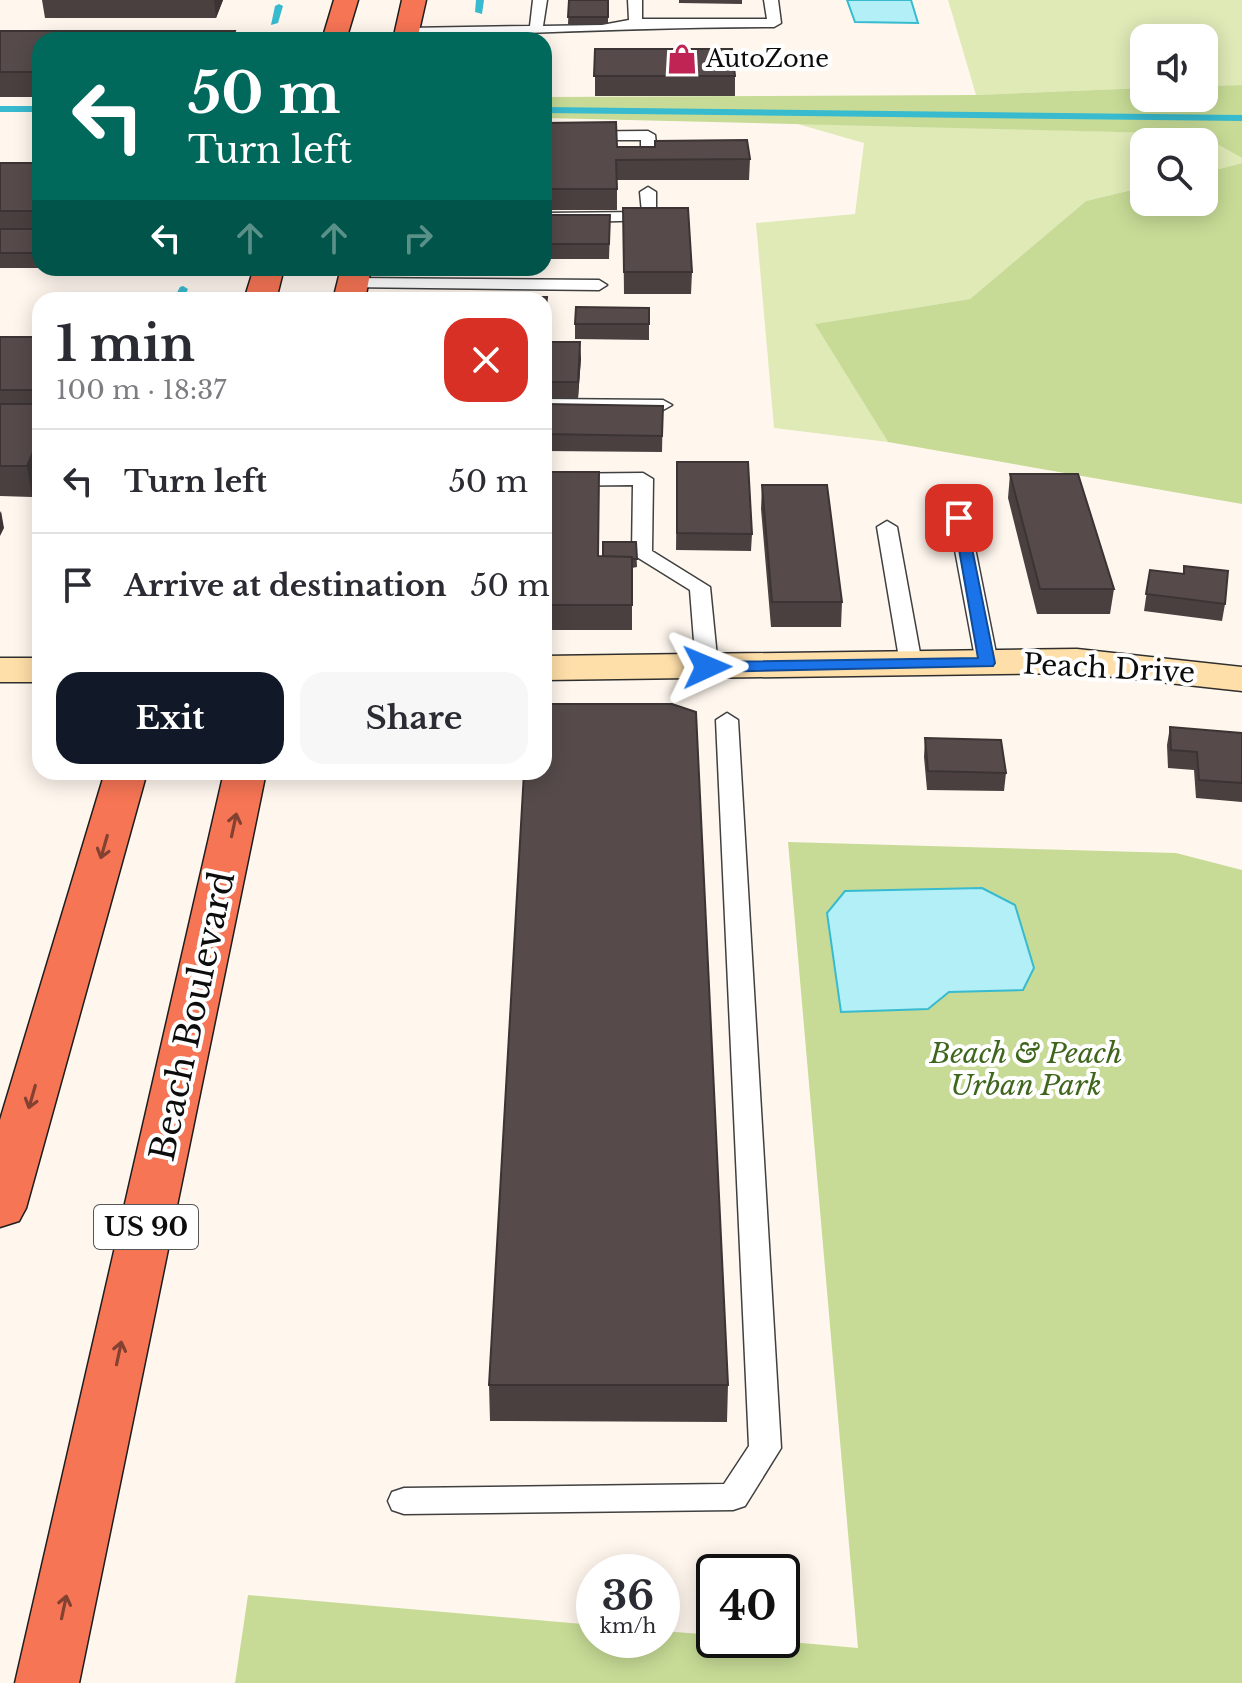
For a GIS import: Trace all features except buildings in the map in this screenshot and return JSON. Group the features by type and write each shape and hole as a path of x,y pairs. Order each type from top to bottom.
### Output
{"highway":[{"path":"336,32 346,0"},
{"path":"407,32 414,0"},
{"path":"0,1208 124,780"},
{"name":"Beach Boulevard","path":"47,1683 243,780"}],"street":[{"name":"Peach Drive","path":"552,668 1077,661 1242,679"},
{"path":"0,670 32,670"}],"lane":[{"path":"536,29 540,0"},
{"path":"635,0 636,23"},
{"path":"480,32 602,29 636,23 774,23 771,0"},
{"path":"552,136 648,135 649,153"},
{"path":"552,218 650,217 648,192"},
{"path":"352,284 599,285"},
{"path":"552,404 663,405"},
{"path":"552,480 643,479 642,554 700,587 707,667"},
{"path":"959,518 987,663"},
{"path":"887,527 911,664"},
{"path":"404,1501 733,1497 765,1448 727,720"}],"green space":[{"path":"948,0 1242,0 1242,85 1218,86 1218,24 1130,24 1130,89 976,95"},
{"path":"1242,85 1242,158 1218,145 1218,128 1130,128 1130,132 552,118 552,97 976,95 1130,89 1130,112 1218,112 1218,86"},
{"path":"794,123 1130,132 1130,190 1086,201 970,299 816,324 888,442 774,428 756,223 855,214 864,143"},
{"path":"1218,145 1242,158 1242,163 1218,169"},
{"path":"1242,163 1242,504 888,442 815,324 970,299 1086,201 1130,190 1130,216 1218,216 1218,169"},
{"name":"Beach & Peach Urban Park","path":"788,842 1176,853 1242,870 1242,1683 235,1683 248,1595 576,1623 576,1658 680,1658 680,1632 696,1634 696,1658 800,1658 800,1643 858,1648"}],"water":[{"path":"847,0 911,0 918,23 855,22"},
{"path":"982,888 1015,905 1034,968 1023,990 949,992 928,1009 841,1012 827,913 845,891"}],"waterway":[{"path":"479,12 480,0"},
{"path":"274,23 279,6"},
{"path":"0,109 32,109"},
{"path":"552,110 1242,118"}],"place":[{"name":"AutoZone","path":"682,59"}],"route":[{"path":"707,667 987,663 959,518"}]}
